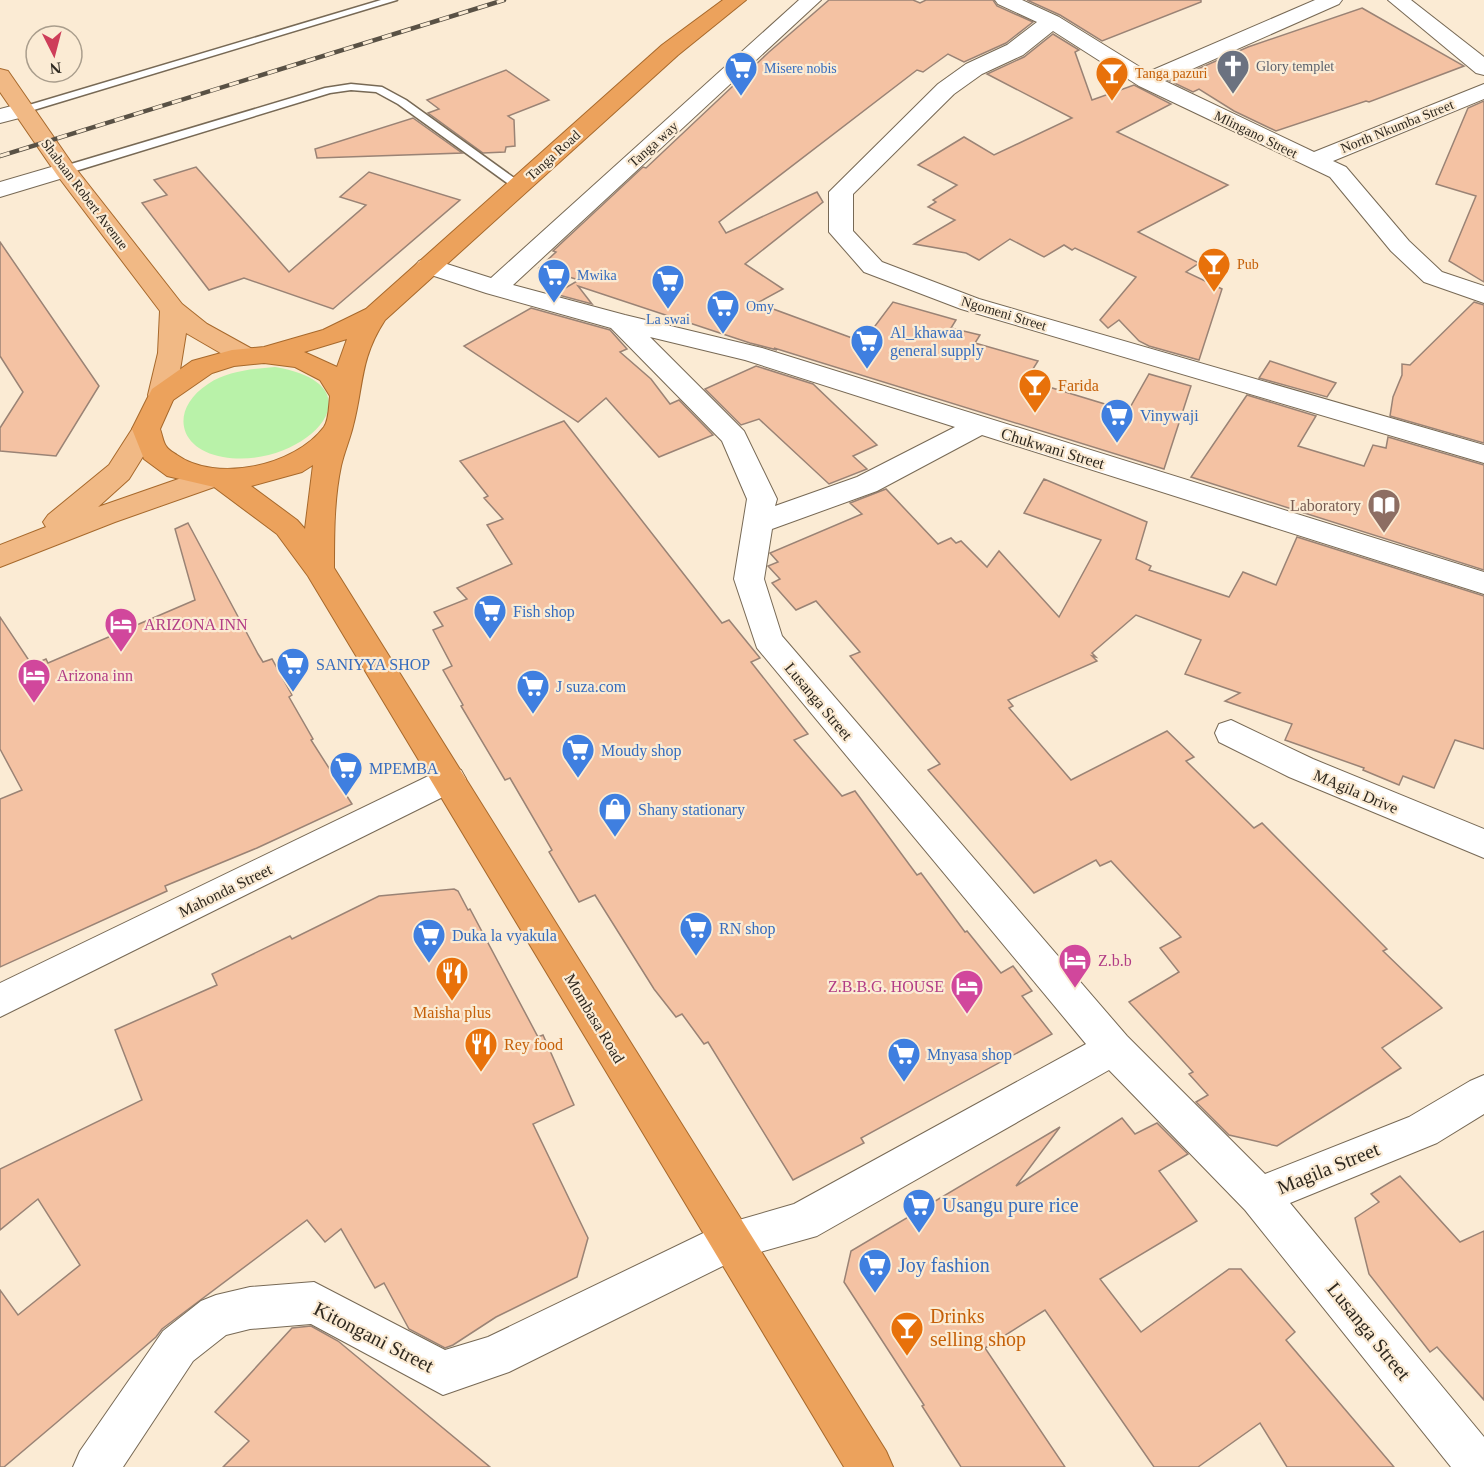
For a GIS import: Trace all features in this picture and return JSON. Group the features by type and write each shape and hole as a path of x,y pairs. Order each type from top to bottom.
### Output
{"highway":[{"name":"Tanga Road","path":"375,315 670,50 736,0"},
{"path":"339,428 320,448 292,465 258,476 216,479 177,469 154,452 146,429 162,394 202,367 332,336 375,315"},
{"path":"319,568 322,492 326,465 339,428 351,358 359,338 375,315"},
{"path":"254,356 301,360 330,374 344,396"},
{"name":"Mombasa Road","path":"216,479 286,527 319,568 733,1240 870,1467"}],"main road":[{"name":"Shabaan Robert Avenue","path":"0,76 11,113 65,170 173,310 198,330 254,356"},
{"path":"162,394 171,365 174,339 173,310"},
{"path":"11,552 67,516 118,472 146,429"},
{"path":"11,552 216,479"}],"street":[{"name":"Tanga way","path":"495,288 811,0"},
{"name":"Mlingano Street","path":"1005,0 1052,21 1147,81 1338,172 1400,246 1433,277 1484,295"},
{"path":"1147,81 1332,0"},
{"path":"1398,0 1484,68"},
{"name":"Ngomeni Street","path":"1052,21 1015,50 974,69 946,89 841,192 841,232 873,267 970,304 1484,454"},
{"name":"North Nkumba Street","path":"1311,161 1484,91"},
{"path":"0,190 65,170"},
{"name":"Chukwani Street","path":"428,266 495,288 620,322 753,354 1484,583"},
{"name":"Lusanga Street","path":"620,322 734,437 762,499 749,579 768,640 1113,1048"},
{"path":"758,523 867,484 980,425"},
{"name":"MAgila Drive","path":"1231,733 1301,768 1484,844"},
{"name":"Mahonda Street","path":"0,1001 449,780"},
{"name":"Magila Street","path":"1113,1048 1259,1196 1423,1130 1484,1093"},
{"name":"Kitongani Street","path":"96,1467 177,1346 216,1316 250,1308 314,1303 443,1373 494,1357 733,1240 802,1222 1113,1048"},
{"name":"Lusanga Street","path":"1259,1196 1480,1467"}],"lane":[{"path":"11,113 392,0"},
{"path":"65,170 329,90 351,87 378,89 402,102 518,185"}],"green space":[{"path":"275,367 308,377 325,391 329,408 321,424 304,440 280,452 253,458 223,457 208,453 196,446 188,437 184,427 184,416 196,394 208,384 232,373"}],"building":[{"path":"829,0 913,0 920,3 926,0 993,0 997,6 1033,22 1006,43 964,62 948,54 923,72 917,70 719,222 726,233 817,192 823,202 745,264 783,289 757,303 863,342 893,302 956,320 951,328 980,335 975,343 1038,361 1026,380 1128,411 1149,374 1191,386 1164,469 774,348 777,350 750,343 578,286 592,304 555,294 579,280 539,268 556,252 553,251 643,167 646,168 769,52"},
{"path":"1027,0 1201,0 1201,2 1102,41 1060,15"},
{"path":"1362,8 1464,66 1369,102 1366,101 1276,131 1234,111 1199,89 1193,92 1170,81 1248,47"},
{"path":"1053,34 1079,50 1075,52 1092,100 1134,85 1171,104 1117,132 1228,185 1138,232 1199,263 1186,272 1222,289 1199,360 1139,341 1119,320 1108,328 1100,320 1136,277 1075,248 1072,250 1064,245 1044,257 1010,239 979,260 966,253 914,244 955,220 928,207 936,202 933,200 957,185 918,165 964,137 994,155 1072,118 987,74 1024,57"},
{"path":"506,70 549,100 508,116 514,120 515,146 506,147 505,152 483,153 428,113 439,109 427,100"},
{"path":"1484,101 1484,282 1449,261 1476,196 1436,184 1468,108"},
{"path":"413,118 462,153 317,158 315,149"},
{"path":"196,167 289,272 366,205 340,197 369,172 460,200 333,309 244,278 209,290 142,203 167,195 154,180"},
{"path":"0,242 99,386 56,456 0,451 0,428 23,392 0,356"},
{"path":"1474,302 1484,305 1484,443 1390,416 1393,397 1402,375 1402,364 1410,365"},
{"path":"531,308 610,330 627,349 620,352 651,379 670,404 679,400 713,435 659,457 606,398 578,422 464,346"},
{"path":"1270,361 1336,383 1327,397 1259,378"},
{"path":"756,366 813,384 877,445 853,456 867,469 829,484 759,419 741,425 705,389"},
{"path":"1247,395 1316,416 1298,446 1364,466 1373,445 1386,448 1388,437 1484,465 1484,570 1191,477"},
{"path":"564,421 722,623 729,620 760,658 751,662 808,734 794,740 842,796 855,791 917,875 921,873 965,932 967,931 1001,973 1013,966 1032,991 1022,996 1052,1034 861,1138 864,1143 793,1180 708,1042 704,1044 682,1014 676,1017 654,989 595,895 579,902 549,852 552,850 510,778 505,780 461,706 463,705 443,670 452,666 433,630 443,626 434,612 467,599 457,588 512,564 487,525 503,519 484,498 488,496 460,461"},
{"path":"1044,479 1147,522 1136,559 1151,566 1149,570 1229,597 1243,572 1276,585 1297,537 1484,596 1484,749 1455,740 1434,788 1403,776 1399,785 1363,770 1364,768 1285,740 1292,724 1225,701 1240,693 1185,674 1201,640 1136,615 1092,653 1097,661 1008,700 1013,706 1009,708 1071,780 1167,731 1194,757 1186,761 1254,828 1262,823 1387,949 1383,951 1442,1008 1382,1048 1401,1068 1277,1146 1229,1135 1196,1102 1208,1095 1189,1074 1193,1072 1129,1002 1179,972 1160,948 1181,937 1111,861 1100,866 1096,860 1034,893 928,770 940,764 850,656 860,652 816,601 796,610 772,583 780,579 768,566 778,562 770,553 862,514 850,503 886,489 938,544 951,538 956,543 961,541 987,567 999,551 1059,617 1101,540 1024,513"},
{"path":"188,523 258,654 263,662 272,659 292,695 289,697 313,739 311,740 352,804 257,848 165,886 167,891 0,967 0,799 22,790 0,749 0,617 32,665 46,659 48,663 195,600 175,529"},
{"path":"454,889 458,891 468,910 470,909 538,1037 543,1035 574,1105 533,1124 588,1238 577,1277 496,1317 445,1348 409,1329 384,1283 375,1288 341,1229 325,1242 307,1220 162,1329 156,1337 56,1423 4,1467 0,1467 0,1290 18,1315 80,1265 38,1199 0,1230 0,1169 142,1100 115,1030 217,985 212,974 290,936 292,939 379,896"},
{"path":"1122,1118 1135,1134 1157,1123 1188,1154 1159,1171 1197,1221 1100,1279 1141,1332 1229,1269 1241,1269 1295,1332 1286,1340 1394,1467 1287,1467 1260,1423 1198,1467 1154,1467 1045,1310 985,1348 1065,1467 961,1467 922,1406 924,1405 844,1282 851,1251 1060,1127 1016,1186"},
{"path":"1400,1176 1460,1242 1484,1231 1484,1400 1437,1347 1430,1352 1369,1274 1355,1218 1379,1202 1371,1194"},
{"path":"311,1326 338,1341 490,1467 223,1467 249,1441 215,1412 292,1328"}],"railway":[{"path":"0,156 504,0"}],"place":[{"name":"Glory templet","path":"1233,95"},
{"name":"Misere nobis","path":"741,97"},
{"name":"Tanga pazuri","path":"1112,102"},
{"name":"Pub","path":"1214,293"},
{"name":"Mwika","path":"554,304"},
{"name":"La swai","path":"668,310"},
{"name":"Omy","path":"723,335"},
{"name":"Al_khawaa general supply","path":"867,370"},
{"name":"Farida","path":"1035,414"},
{"name":"Vinywaji","path":"1117,444"},
{"name":"Laboratory","path":"1384,534"},
{"name":"Fish shop","path":"490,640"},
{"name":"ARIZONA INN","path":"121,653"},
{"name":"SANIYYA SHOP","path":"293,693"},
{"name":"Arizona inn","path":"34,704"},
{"name":"J suza.com","path":"533,715"},
{"name":"Moudy shop","path":"578,779"},
{"name":"MPEMBA","path":"346,797"},
{"name":"Shany stationary","path":"615,838"},
{"name":"RN shop","path":"696,957"},
{"name":"Duka la vyakula","path":"429,964"},
{"name":"Z.b.b","path":"1075,989"},
{"name":"Maisha plus","path":"452,1002"},
{"name":"Z.B.B.G. HOUSE","path":"967,1015"},
{"name":"Rey food","path":"481,1073"},
{"name":"Mnyasa shop","path":"904,1083"},
{"name":"Usangu pure rice","path":"919,1234"},
{"name":"Joy fashion","path":"875,1294"},
{"name":"Drinks selling shop","path":"907,1357"}]}
